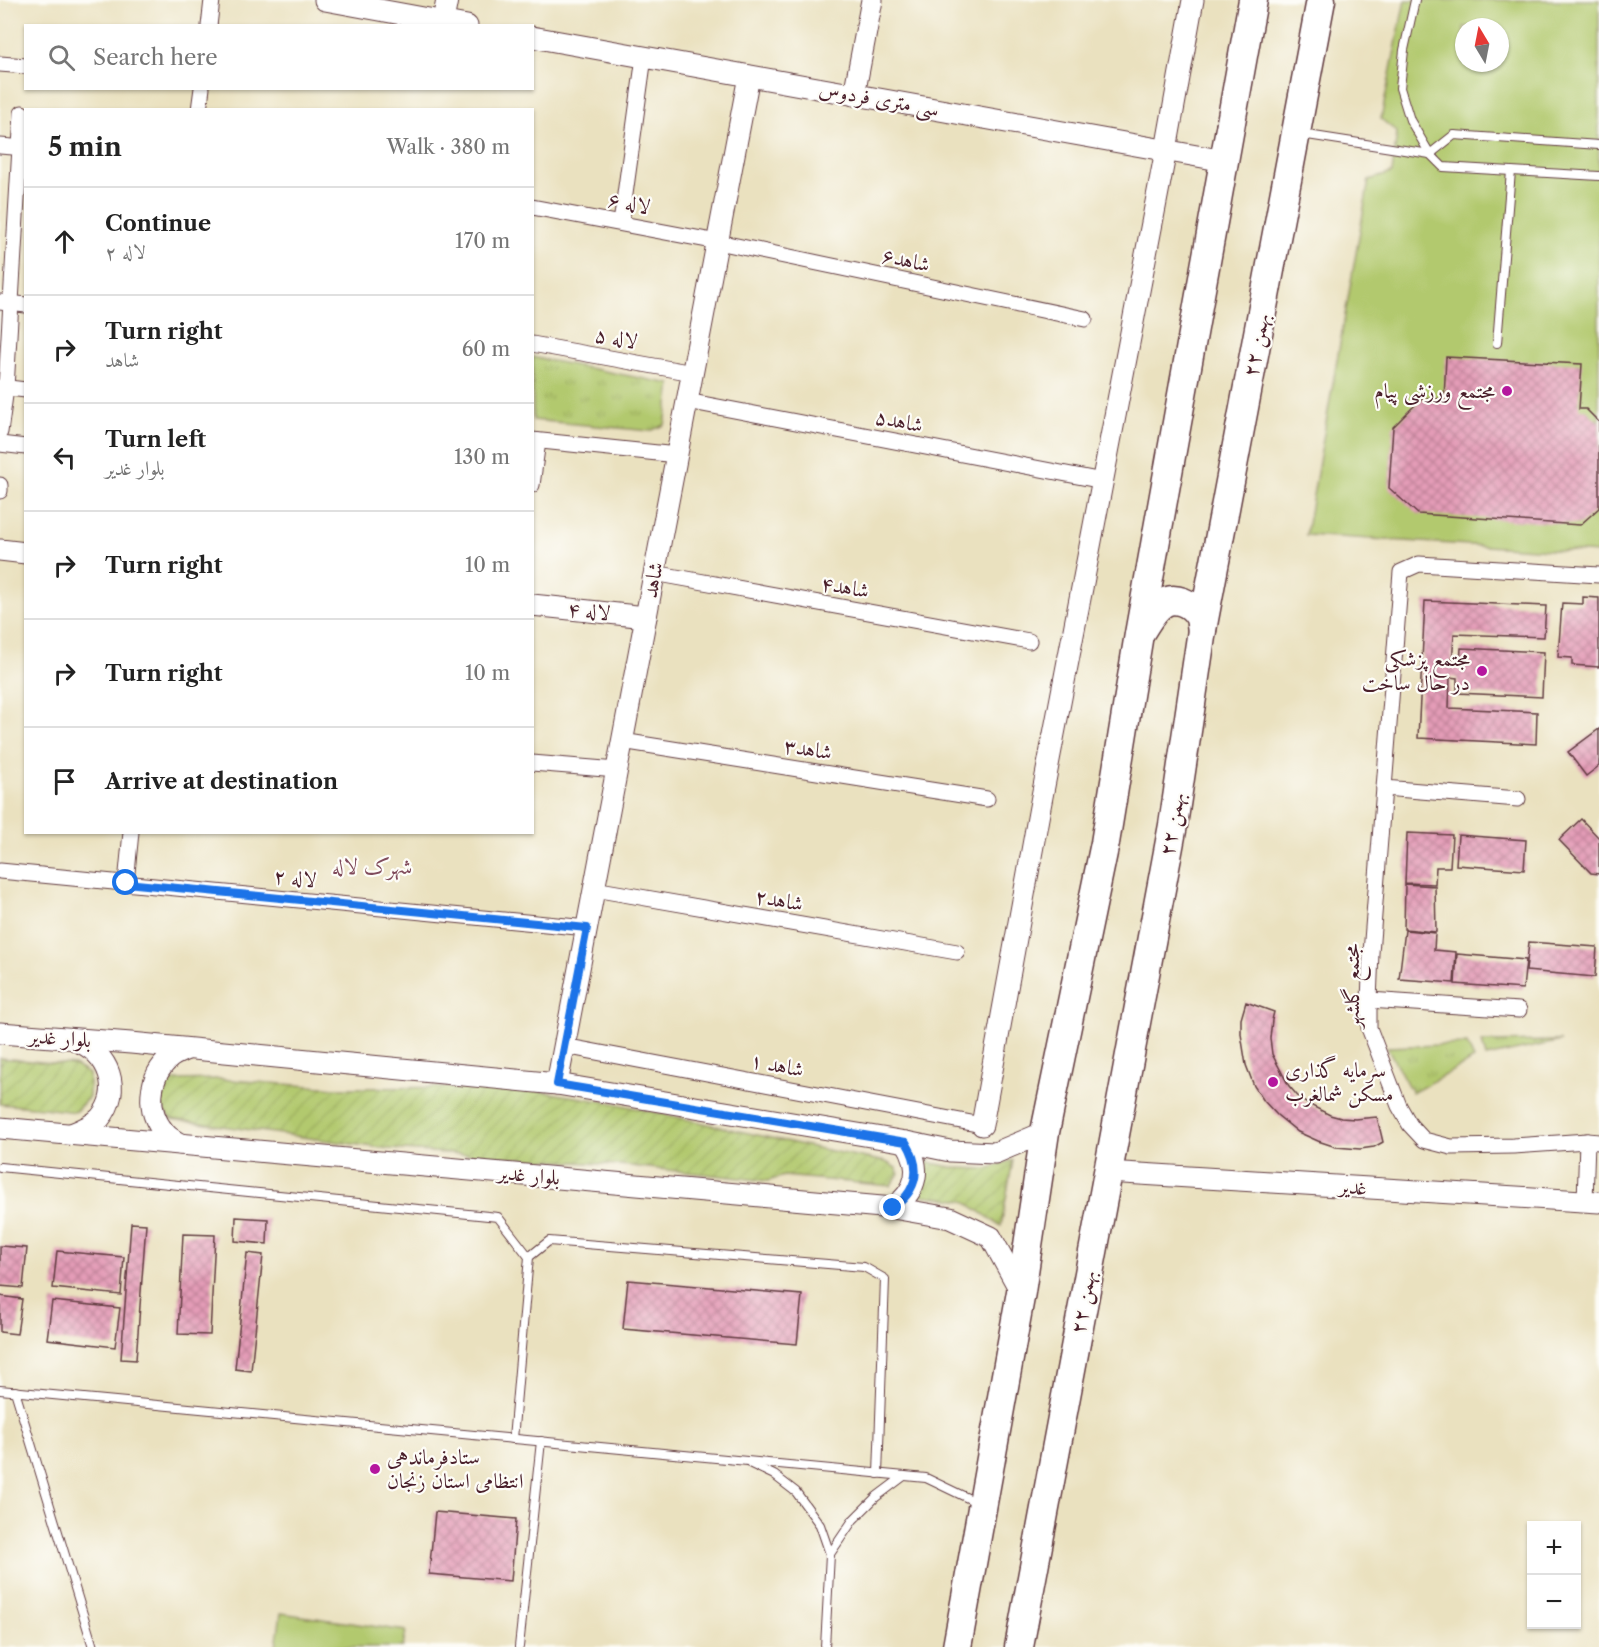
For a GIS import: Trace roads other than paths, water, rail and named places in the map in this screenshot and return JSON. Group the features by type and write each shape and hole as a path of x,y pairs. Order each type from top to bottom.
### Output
{"highway":[{"path":"957,1647 1021,1292 1045,1132 1105,843 1139,633 1253,0"},
{"name":"۲۲ بهمن","path":"1019,1647 1173,825 1202,630 1321,0"},
{"path":"1139,633 1152,613 1163,602 1179,600 1191,606 1199,617 1202,630"}],"main road":[{"path":"324,0 457,24"},
{"path":"442,21 447,0"},
{"path":"854,95 872,0"},
{"path":"982,1125 1193,0"},
{"name":"سی متری فردوس","path":"534,37 1225,161"},
{"name":"شاهد","path":"557,1084 749,76"},
{"path":"0,550 24,553"},
{"name":"لاله ۴","path":"534,605 646,617"},
{"name":"بلوار غدیر","path":"0,1033 557,1084 950,1151 995,1153 1045,1132"},
{"path":"71,1134 87,1129 99,1118 108,1104 111,1088 109,1071 101,1056 88,1045 73,1039"},
{"path":"180,1144 166,1134 156,1120 151,1103 152,1086 159,1070 172,1056 188,1049"},
{"name":"بلوار غدیر","path":"0,1128 893,1208 950,1218 991,1237 1021,1292"},
{"path":"893,1208 903,1201 911,1190 915,1178 916,1166 913,1153 906,1142"},
{"name":"غدیر","path":"1107,1172 1592,1202"}],"street":[{"path":"209,24 212,0"},
{"path":"621,223 645,57"},
{"path":"0,64 24,66"},
{"path":"199,108 202,90"},
{"path":"0,432 21,206 22,113"},
{"path":"0,146 23,148"},
{"name":"لاله ۶","path":"534,207 718,242"},
{"name":"شاهد۶","path":"718,242 1085,319"},
{"name":"لاله ۵","path":"534,344 693,373"},
{"path":"3,388 24,390"},
{"name":"شاهد۵","path":"687,401 1103,481"},
{"path":"534,455 535,440 677,454"},
{"path":"0,444 24,447"},
{"path":"0,485 0,491"},
{"name":"مجتمع گلشهر","path":"1593,1142 1451,1147 1424,1140 1410,1125 1399,1106 1369,1029 1368,1000 1401,572 1419,564 1599,575"},
{"name":"شاهد۴","path":"654,573 1029,642"},
{"name":"شاهد۳","path":"622,741 987,799"},
{"path":"534,763 617,770"},
{"path":"1384,788 1518,799"},
{"path":"126,883 131,834"},
{"name":"لاله ۲","path":"0,871 587,928"},
{"name":"شاهد۲","path":"594,889 957,952"},
{"path":"1368,1000 1519,1010"},
{"name":"شاهد ۱","path":"564,1046 982,1125"},
{"path":"1592,1202 1593,1142"}],"lane":[{"path":"1415,0 1404,50 1400,88 1410,120 1430,154 1443,167 1599,176"},
{"path":"1296,133 1430,154 1454,135 1599,145"},
{"path":"1497,343 1511,171"},
{"path":"0,1167 498,1217 529,1257 513,1439"},
{"path":"529,1257 549,1241 864,1267 885,1279 878,1474"},
{"path":"0,1390 926,1478 982,1505"},
{"path":"15,1391 93,1647"},
{"path":"519,1647 541,1441"},
{"path":"746,1461 774,1475 796,1492 820,1525 830,1554 825,1647"},
{"path":"830,1554 861,1512 876,1497 904,1476"}],"place":[{"name":"مجتمع ورزشی پیام","path":"1507,391"},
{"name":"مجتمع پزشکی در حال ساخت","path":"1482,671"},
{"name":"سرمایه گذاری مسکن شمالغرب","path":"1273,1082"},
{"name":"ستادفرماندهی انتظامی استان زنجان","path":"375,1469"}],"district":[{"name":"شهرک لاله","path":"372,866"}]}
